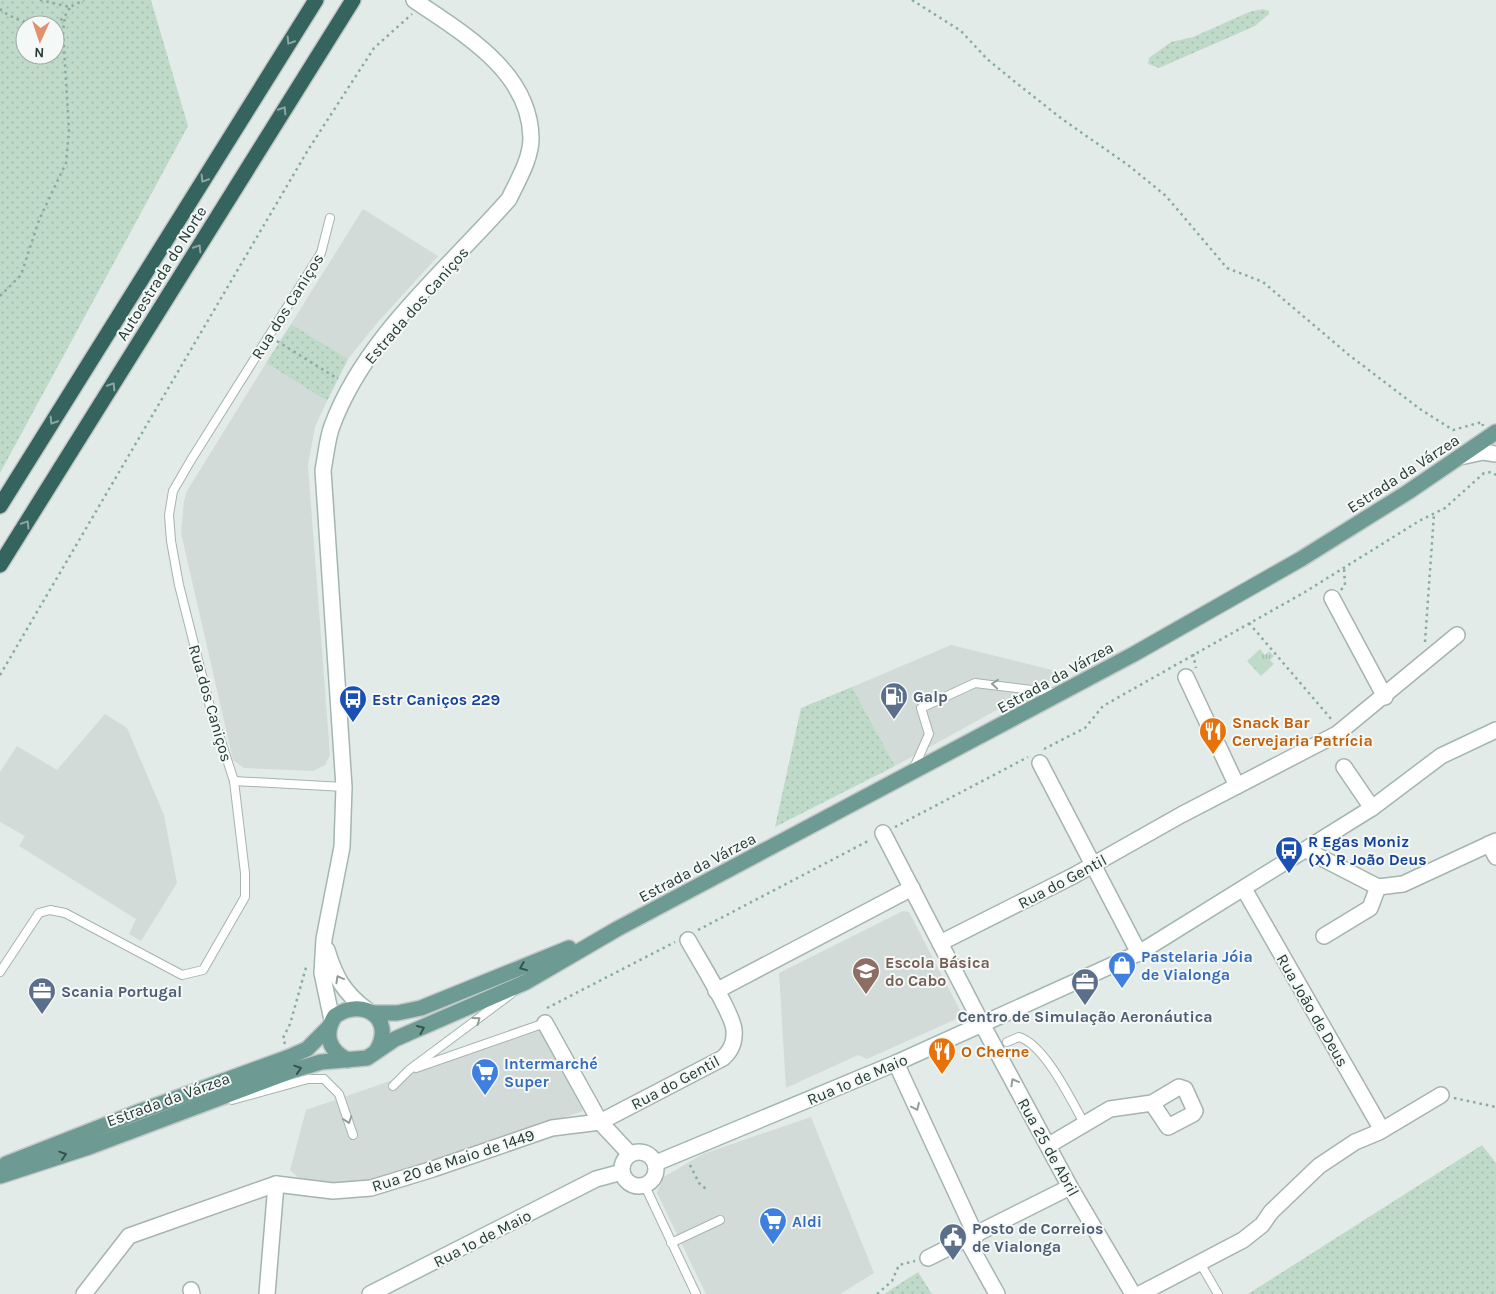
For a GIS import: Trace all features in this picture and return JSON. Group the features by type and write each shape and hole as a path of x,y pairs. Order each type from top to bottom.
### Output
{"highway":[{"name":"Autoestrada do Norte","path":"0,506 316,0"},
{"name":"Autoestrada do Norte","path":"0,565 349,6"}],"main road":[{"name":"Estrada da Várzea","path":"0,1176 89,1147 294,1070 320,1062 367,1058 395,1040 526,982 617,929 1061,694 1301,559 1491,436"},
{"name":"Estrada da Várzea","path":"0,1167 141,1111 307,1049 335,1016 349,1008 397,1013 421,1008 617,929"},
{"path":"369,1011 381,1027 382,1038 377,1050"},
{"path":"330,1024 328,1034 332,1048 348,1060"}],"street":[{"name":"Estrada dos Caniços","path":"330,1024 322,973 324,939 342,847 344,787 323,470 331,427 350,386 374,348 509,199 524,169 531,138 524,103 512,79 489,54 418,3"},
{"path":"1459,458 1483,452 1496,454"},
{"path":"1332,598 1385,697"},
{"name":"Rua do Gentil","path":"940,944 1092,865 1181,815 1341,731 1385,697 1457,636"},
{"path":"1186,677 1237,786"},
{"name":"Rua 1º de Maio","path":"656,1163 687,1148 896,1063 1139,953 1372,808 1441,756 1496,730"},
{"path":"1039,755 1092,865 1139,953"},
{"path":"1344,767 1372,808"},
{"name":"Rua 25 de Abril","path":"882,833 1070,1187 1133,1294"},
{"path":"1306,850 1378,887 1403,884 1494,847"},
{"path":"1324,936 1370,908 1378,887"},
{"path":"716,991 912,888"},
{"name":"Rua João de Deus","path":"1244,889 1382,1130"},
{"name":"Rua do Gentil","path":"600,1122 726,1054 733,1041 734,1025 686,938"},
{"name":"Estrada dos Caniços","path":"324,939 332,966 349,997 369,1011"},
{"path":"545,1024 600,1122 630,1154"},
{"path":"896,1063 997,1294"},
{"path":"1140,1294 1254,1233 1271,1212 1319,1166 1355,1142 1382,1130 1441,1095"},
{"path":"1048,1144 1110,1109 1152,1103"},
{"name":"Rua 20 de Maio de 1449","path":"276,1184 333,1191 371,1188 433,1170 552,1128 600,1122"},
{"path":"645,1153 656,1163 654,1179 645,1186 630,1184 622,1172 624,1162 630,1154 645,1153"},
{"name":"Rua 1º de Maio","path":"370,1294 596,1178 622,1172"},
{"path":"84,1294 129,1236 276,1184 267,1294"},
{"path":"928,1258 1070,1187"}],"lane":[{"name":"Rua dos Caniços","path":"0,972 39,913 50,910 65,913 182,975 203,970 245,896 245,873 234,781 210,707 179,585 169,515 174,491 191,460 321,253 330,218"},
{"path":"911,774 929,734 921,708 975,683 1061,694"},
{"path":"234,781 344,787"},
{"path":"393,1086 410,1070 526,982"},
{"path":"410,1070 545,1024"},
{"path":"1007,1042 1019,1037 1031,1044 1047,1062 1084,1122"},
{"path":"172,1116 316,1077 329,1082 339,1094 353,1135"},
{"path":"645,1186 696,1294"},
{"path":"671,1243 720,1220"},
{"path":"1200,1263 1218,1294"}],"path":[{"path":"40,0 70,7"},
{"path":"65,17 70,7 84,0"},
{"path":"912,0 961,31 987,59 1014,81 1128,165 1166,196 1227,268 1263,282 1349,355 1420,409 1454,430 1482,422 1491,436"},
{"path":"0,675 308,150 374,48 418,3"},
{"path":"0,9 15,16"},
{"path":"0,296 20,275 40,220 66,162 69,131 65,64"},
{"path":"268,336 350,386"},
{"path":"545,1024 539,1012 686,938 882,833 1039,755 1085,728 1104,706 1445,508 1484,473 1491,472 1496,475"},
{"path":"1432,656 1424,645 1434,514"},
{"path":"1332,598 1345,585 1344,568"},
{"path":"1249,623 1341,731"},
{"path":"286,1049 282,1038 290,1024 307,963"},
{"path":"1441,1095 1496,1107"},
{"path":"687,1148 690,1164 699,1183 706,1189"},
{"path":"877,1294 892,1281 899,1265 928,1258"}],"shaded area":[{"path":"363,209 438,256 377,323 348,359 291,324"},
{"path":"266,363 327,401 315,427 308,465 330,755 325,765 313,771 244,768 233,760 181,533 184,501 187,491"},
{"path":"951,645 1064,673 895,766 852,687"},
{"path":"105,714 127,728 164,815 177,883 141,941 129,934 136,919 19,846 25,836 0,822 0,772 17,746 57,770"},
{"name":"Escola Básica do Cabo","path":"903,911 909,912 963,1016 867,1059 858,1055 786,1088 779,973"},
{"path":"541,1029 583,1111 400,1173 366,1180 345,1183 319,1181 299,1178 290,1170 306,1110"},
{"path":"811,1117 874,1273 840,1294 706,1294 657,1193 662,1178 703,1154"}],"green space":[{"path":"0,0 151,0 188,126 0,473"},
{"path":"1263,9 1269,11 1269,14 1255,26 1159,68 1148,64 1149,58 1171,42 1193,37 1249,12"},
{"path":"291,324 348,359 327,401 266,363"},
{"path":"1260,649 1265,655 1269,651 1274,656 1270,660 1274,664 1261,676 1247,661"},
{"path":"852,687 895,766 775,827 801,708"},
{"path":"1482,1145 1496,1163 1496,1294 1248,1294"},
{"path":"918,1272 932,1294 884,1294"}],"place":[{"name":"Galp","path":"894,720"},
{"name":"Estr Caniços 229","path":"353,723"},
{"name":"Snack Bar Cervejaria Patrícia","path":"1213,755"},
{"name":"R Egas Moniz (X) R João Deus","path":"1289,874"},
{"name":"Pastelaria Jóia de Vialonga","path":"1122,989"},
{"name":"Escola Básica do Cabo","path":"866,995"},
{"name":"Centro de Simulação Aeronáutica","path":"1085,1006"},
{"name":"Scania Portugal","path":"42,1015"},
{"name":"O Cherne","path":"942,1075"},
{"name":"Intermarché Super","path":"485,1096"},
{"name":"Aldi","path":"773,1245"},
{"name":"Posto de Correios de Vialonga","path":"953,1261"}]}
